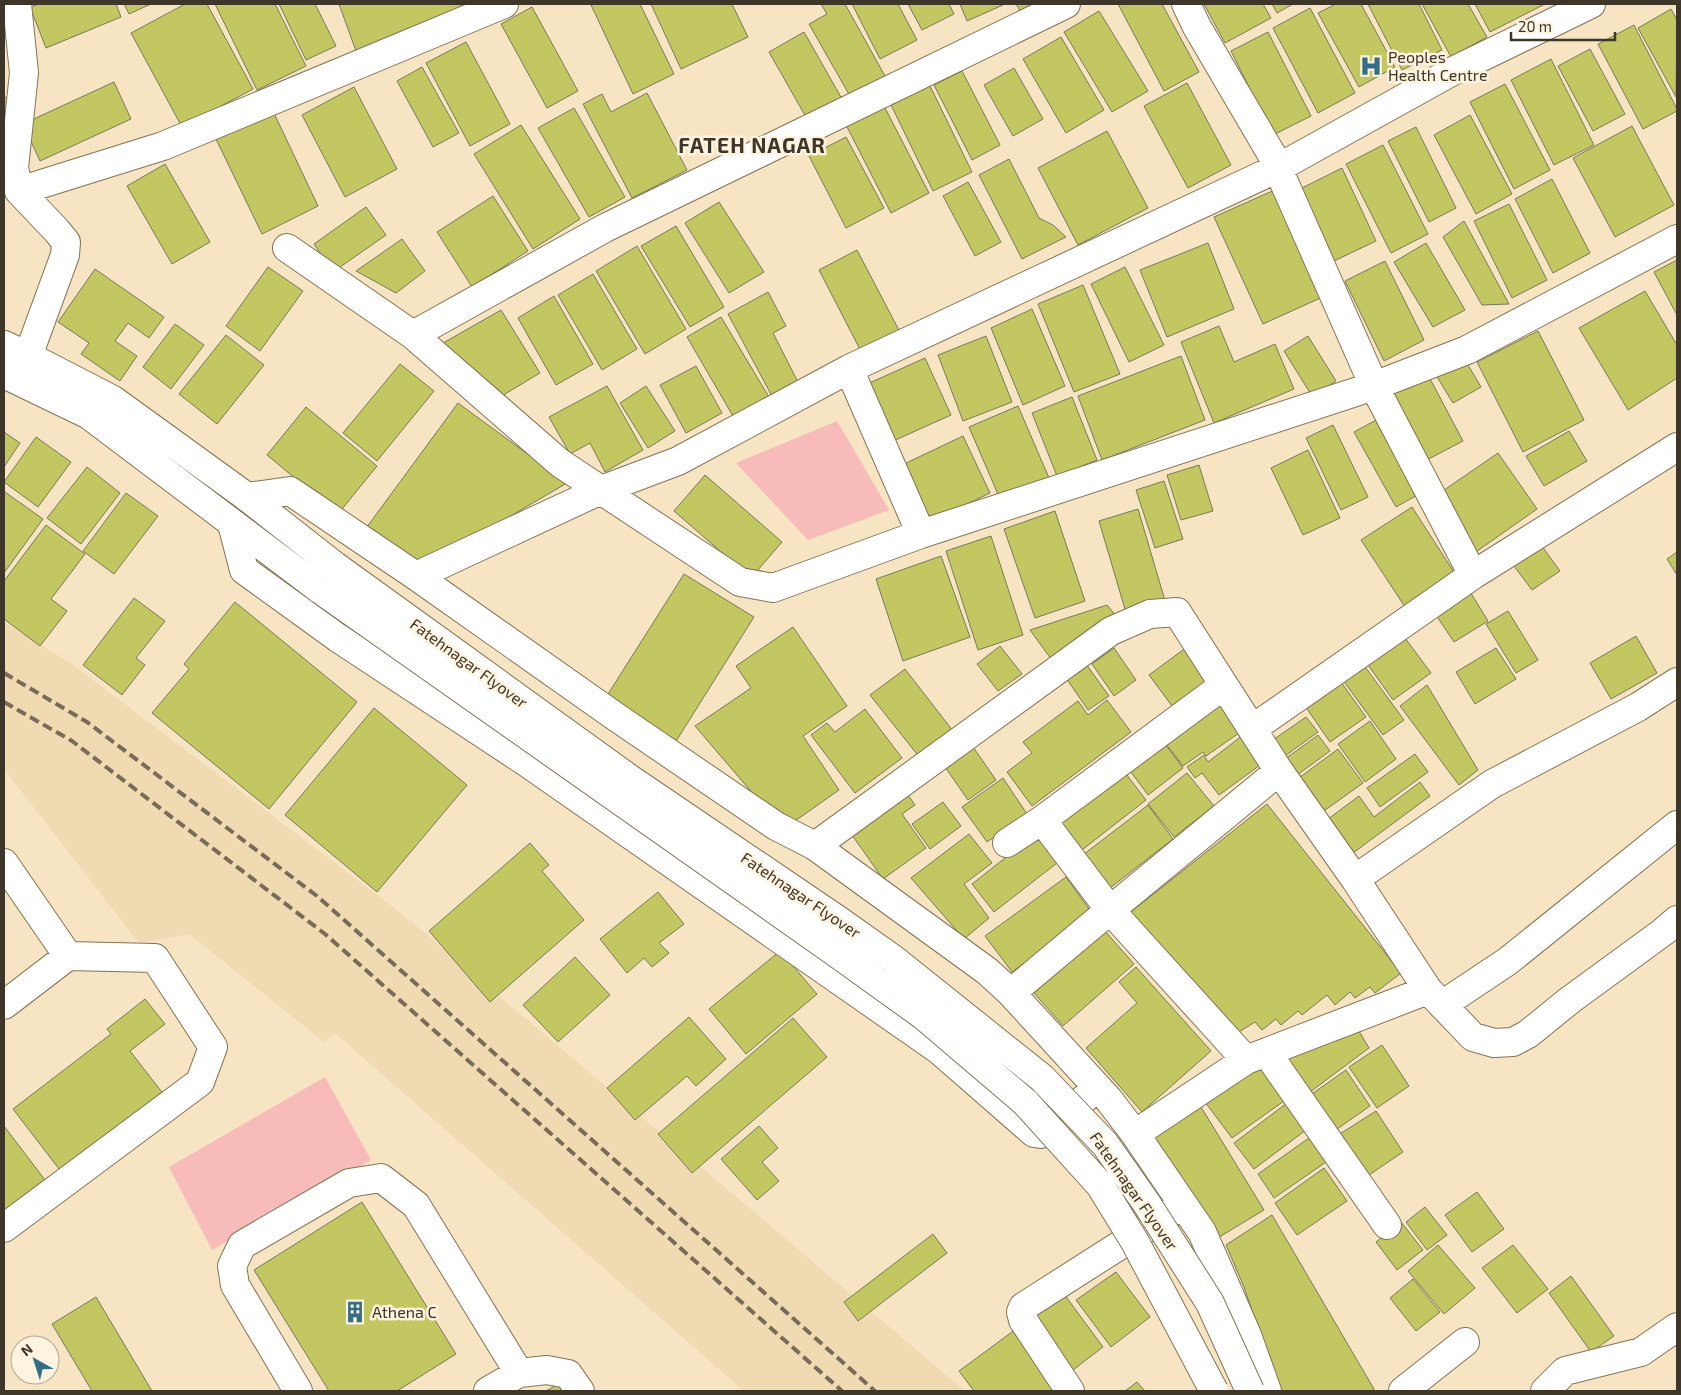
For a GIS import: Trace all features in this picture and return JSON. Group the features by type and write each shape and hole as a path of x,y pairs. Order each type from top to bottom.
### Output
{"street":[{"path":"17,4 24,73 14,168 18,191 66,242 65,255 28,356"},
{"path":"18,191 163,146 504,4"},
{"path":"413,335 605,228 1066,4"},
{"path":"1186,4 1197,27 1278,168 1374,386 1473,575"},
{"path":"416,576 601,490 678,461 848,369 1278,168 1453,71 1590,4"},
{"path":"287,248 413,335 560,463 740,582 773,588 921,534 1374,386 1466,350 1677,238"},
{"name":"Fatehnagar Flyover","path":"4,345 113,400 247,498 334,566 630,779 893,958 1042,1078 1105,1144 1146,1204 1210,1303 1250,1391"},
{"path":"848,369 921,534"},
{"name":"Fatehnagar Flyover","path":"4,374 89,416 320,590 819,940 924,1016 1025,1102 1100,1185 1135,1242 1214,1391"},
{"path":"1252,729 1473,575 1677,447"},
{"path":"247,498 290,491 416,576 616,717 776,826 815,846 987,971 1011,993 1098,1087 1135,1134 1202,1232 1247,1334 1267,1391"},
{"path":"232,524 244,570 338,638 526,762 939,1050 1034,1133 1042,1134 1098,1087"},
{"path":"815,846 1111,631 1150,614 1177,612 1279,771 1435,997 1473,1037 1494,1043 1514,1042 1528,1034 1677,920"},
{"path":"1355,879 1492,784 1638,707 1677,682"},
{"path":"1007,843 1042,820 1224,686"},
{"path":"1011,993 1279,771"},
{"path":"1042,820 1110,910 1256,1057 1387,1225"},
{"path":"1135,1134 1256,1057 1435,997 1508,961 1677,824"},
{"path":"4,863 68,956"},
{"path":"4,1005 68,956 155,958 213,1047 200,1082 4,1228"},
{"path":"298,1391 235,1285 232,1266 242,1244 349,1183 381,1178 416,1206 520,1373"},
{"path":"1070,1391 1023,1320 1021,1312 1023,1307 1183,1204"},
{"path":"1545,1391 1566,1372 1641,1352 1677,1327"},
{"path":"1404,1391 1465,1342"},
{"path":"488,1391 520,1373 547,1370 568,1374 580,1391"}],"shaded area":[{"path":"837,421 889,510 808,540 736,463"},
{"path":"4,622 72,664 406,917 965,1391 744,1391 336,1034 324,1042 189,934 139,943 4,769"},
{"path":"325,1077 371,1160 212,1250 169,1167"}],"building":[{"path":"4,4 13,33 4,35"},
{"path":"39,4 116,4 121,17 46,48 30,7"},
{"path":"124,4 151,4 129,14"},
{"path":"185,4 207,4 253,89 182,127 131,33"},
{"path":"215,4 275,4 306,66 257,90"},
{"path":"279,4 315,4 336,46 306,60"},
{"path":"339,4 466,4 468,10 356,51"},
{"path":"640,4 674,74 633,94 591,5"},
{"path":"651,4 732,4 748,37 681,69"},
{"path":"821,4 845,4 885,76 850,96 809,24 827,14"},
{"path":"852,4 898,4 917,40 880,59"},
{"path":"908,4 949,4 954,14 922,30"},
{"path":"960,4 1003,4 1003,5 967,21"},
{"path":"1016,4 1042,4 1022,14"},
{"path":"1118,4 1162,4 1199,72 1164,91"},
{"path":"1204,4 1263,4 1271,18 1225,43"},
{"path":"1272,4 1293,4 1277,13"},
{"path":"1336,4 1361,4 1395,67 1359,87 1318,13"},
{"path":"1368,4 1419,4 1442,50 1402,70"},
{"path":"1422,4 1468,4 1487,37 1451,57"},
{"path":"1475,4 1545,4 1490,32"},
{"path":"532,7 578,91 547,108 501,24"},
{"path":"1310,8 1355,93 1318,113 1273,28"},
{"path":"1671,9 1677,20 1676,97 1638,28"},
{"path":"1099,11 1148,91 1112,112 1064,32"},
{"path":"1634,25 1677,109 1677,111 1643,129 1598,44"},
{"path":"804,32 846,106 811,126 769,52"},
{"path":"1268,32 1311,116 1273,135 1231,51"},
{"path":"1061,37 1104,110 1066,133 1023,59"},
{"path":"466,42 510,124 470,146 426,63"},
{"path":"1590,49 1625,114 1593,131 1558,66"},
{"path":"1551,59 1594,145 1554,165 1511,80"},
{"path":"422,67 459,133 433,147 397,81"},
{"path":"1014,68 1043,119 1013,136 984,85"},
{"path":"962,71 1000,145 972,160 934,85"},
{"path":"114,82 131,119 40,161 23,124"},
{"path":"1187,83 1231,165 1188,188 1144,106"},
{"path":"1505,84 1550,170 1514,189 1470,102"},
{"path":"930,86 972,172 933,191 891,105"},
{"path":"354,87 397,169 345,197 302,115"},
{"path":"647,93 687,170 632,198 583,104 602,94 611,112"},
{"path":"4,97 10,98 4,134"},
{"path":"884,106 929,193 891,213 846,125"},
{"path":"574,108 625,197 589,217 538,128"},
{"path":"272,109 318,206 262,234 215,137"},
{"path":"1470,115 1512,194 1476,214 1434,135"},
{"path":"521,125 580,219 533,249 474,154"},
{"path":"1632,126 1674,205 1615,237 1573,158"},
{"path":"1416,127 1456,208 1429,222 1388,141"},
{"path":"1107,131 1148,208 1078,245 1038,168"},
{"path":"846,137 884,208 846,228 809,156"},
{"path":"1383,145 1428,234 1391,253 1346,164"},
{"path":"1009,159 1039,218 1053,225 1066,237 1022,259 979,175"},
{"path":"165,164 210,242 172,264 127,186"},
{"path":"1342,168 1376,241 1334,261 1300,189"},
{"path":"1552,179 1590,253 1553,273 1515,199"},
{"path":"968,182 1001,242 975,256 943,196"},
{"path":"1279,188 1327,295 1263,324 1214,217"},
{"path":"493,196 528,251 472,287 437,232"},
{"path":"719,202 764,272 729,293 685,223"},
{"path":"1509,204 1547,280 1512,298 1474,221"},
{"path":"366,207 386,235 333,272 314,244"},
{"path":"1464,221 1509,304 1482,305 1443,237"},
{"path":"676,226 724,307 690,327 641,246"},
{"path":"402,239 425,271 396,293 356,271"},
{"path":"1208,243 1234,309 1167,337 1140,270"},
{"path":"1426,243 1465,310 1433,327 1394,262"},
{"path":"637,246 686,329 645,354 596,271"},
{"path":"857,250 903,338 865,359 819,270"},
{"path":"1677,260 1677,315 1654,272"},
{"path":"1385,261 1424,340 1384,361 1345,281"},
{"path":"268,267 303,291 260,351 226,326"},
{"path":"1125,267 1164,345 1129,362 1091,284"},
{"path":"95,269 164,317 149,338 128,323 115,341 137,356 120,381 81,354 89,343 58,322"},
{"path":"593,274 637,349 602,370 558,295"},
{"path":"1083,285 1120,374 1074,392 1038,304"},
{"path":"1645,291 1677,345 1677,378 1628,410 1579,328"},
{"path":"768,292 786,326 773,333 800,386 774,400 728,314"},
{"path":"554,296 593,364 556,385 518,318"},
{"path":"1032,309 1065,386 1023,405 991,328"},
{"path":"501,310 540,373 500,397 438,346"},
{"path":"721,317 772,402 737,423 687,337"},
{"path":"175,324 204,345 171,389 143,367"},
{"path":"1219,326 1234,362 1275,344 1294,389 1214,423 1181,342"},
{"path":"1538,331 1584,420 1523,452 1477,362"},
{"path":"226,335 264,365 217,424 179,394"},
{"path":"986,336 1012,402 963,421 938,355"},
{"path":"1308,336 1336,381 1312,396 1284,351"},
{"path":"1462,355 1481,387 1453,403 1434,372"},
{"path":"1181,356 1205,420 1102,460 1078,396"},
{"path":"925,358 951,415 891,442 865,385"},
{"path":"400,364 434,391 377,461 343,433"},
{"path":"696,366 722,413 686,433 660,385"},
{"path":"1428,375 1463,441 1421,463 1386,398"},
{"path":"607,386 643,450 605,472 590,443 570,454 549,417"},
{"path":"646,386 675,431 648,448 620,403"},
{"path":"1072,397 1097,460 1057,476 1032,413"},
{"path":"458,403 567,483 415,572 364,531"},
{"path":"1018,406 1049,478 1000,499 969,427"},
{"path":"306,407 377,466 338,514 267,455"},
{"path":"1378,419 1419,494 1396,507 1354,432"},
{"path":"1333,425 1368,497 1341,510 1306,438"},
{"path":"1569,431 1587,461 1544,486 1526,456"},
{"path":"4,432 20,443 4,467"},
{"path":"963,436 990,493 931,521 904,464"},
{"path":"36,437 71,462 38,507 4,482"},
{"path":"1308,450 1340,518 1303,535 1271,468"},
{"path":"1498,453 1537,509 1473,554 1434,497"},
{"path":"1199,465 1213,511 1181,520 1167,475"},
{"path":"87,467 120,493 81,544 47,518"},
{"path":"705,475 782,542 751,578 674,511"},
{"path":"1164,481 1183,539 1155,548 1136,490"},
{"path":"5,492 43,519 4,573 4,494"},
{"path":"126,493 158,516 114,574 83,551"},
{"path":"1412,507 1459,580 1409,613 1361,540"},
{"path":"1138,509 1166,604 1127,616 1099,521"},
{"path":"1055,511 1085,601 1035,618 1004,529"},
{"path":"46,525 85,554 51,599 67,611 40,646 4,619 4,581"},
{"path":"991,536 1023,635 978,650 946,551"},
{"path":"1539,542 1560,571 1532,590 1511,562"},
{"path":"1677,552 1677,575 1667,559"},
{"path":"941,556 970,637 903,661 876,579"},
{"path":"684,574 754,617 673,746 603,702"},
{"path":"1469,590 1488,621 1454,642 1434,612"},
{"path":"134,598 165,621 136,658 145,665 122,695 83,665"},
{"path":"235,602 357,702 269,809 152,713 189,669 184,664"},
{"path":"1107,605 1122,623 1054,663 1030,630"},
{"path":"1508,611 1538,660 1516,673 1486,624"},
{"path":"793,627 847,706 803,736 839,790 795,821 755,796 695,726 751,688 736,666"},
{"path":"1636,636 1657,673 1611,699 1590,663"},
{"path":"1405,638 1431,673 1393,700 1368,665"},
{"path":"1000,646 1022,674 998,691 977,664"},
{"path":"1187,647 1213,682 1175,710 1149,675"},
{"path":"1114,648 1136,680 1114,696 1092,664"},
{"path":"1496,648 1516,679 1475,704 1456,672"},
{"path":"1086,664 1109,696 1088,710 1066,678"},
{"path":"1363,664 1404,720 1383,735 1342,679"},
{"path":"905,669 953,731 920,758 870,695"},
{"path":"1341,682 1366,717 1330,742 1305,706"},
{"path":"1427,685 1478,770 1459,785 1400,706"},
{"path":"1215,695 1242,731 1206,756 1203,752 1183,766 1160,736"},
{"path":"1107,700 1131,732 1032,806 1007,772 1032,753 1023,742 1078,701 1088,715"},
{"path":"374,708 467,785 377,892 285,815"},
{"path":"865,709 902,758 855,793 811,735 827,723 835,732"},
{"path":"1306,717 1318,732 1281,759 1270,742"},
{"path":"1370,721 1396,759 1365,782 1338,744"},
{"path":"1243,735 1263,763 1219,795 1202,773 1195,778 1187,767 1204,755 1208,762"},
{"path":"1318,735 1330,751 1293,778 1281,762"},
{"path":"1160,737 1183,768 1148,795 1125,764"},
{"path":"973,747 996,780 968,800 945,767"},
{"path":"1338,749 1363,783 1321,813 1296,780"},
{"path":"1415,754 1428,772 1380,807 1367,788"},
{"path":"1120,766 1146,800 1073,857 1046,823"},
{"path":"1187,773 1214,806 1174,837 1148,804"},
{"path":"1003,778 1027,814 987,842 962,807"},
{"path":"1420,782 1430,796 1349,856 1324,822 1359,796 1374,817"},
{"path":"908,795 915,805 902,814 926,848 883,879 852,835"},
{"path":"943,802 961,826 930,849 912,824"},
{"path":"1267,804 1401,973 1375,993 1370,987 1355,998 1350,992 1335,1005 1327,995 1302,1015 1298,1011 1281,1025 1276,1019 1262,1030 1255,1022 1234,1035 1127,915"},
{"path":"1148,805 1173,839 1101,895 1075,861"},
{"path":"1032,830 1057,863 994,912 972,884 1005,858 1002,854"},
{"path":"969,834 992,863 964,884 989,918 964,939 911,878"},
{"path":"530,843 549,865 542,871 584,920 490,1002 429,931"},
{"path":"1066,877 1092,913 1012,972 985,936"},
{"path":"658,892 684,924 659,943 669,953 652,967 644,958 627,973 600,939"},
{"path":"1105,931 1134,964 1063,1026 1034,993"},
{"path":"780,951 817,994 746,1054 709,1009"},
{"path":"575,957 610,995 558,1042 523,1005"},
{"path":"1136,967 1211,1051 1142,1112 1086,1048 1137,1003 1119,982"},
{"path":"145,999 165,1024 130,1051 168,1100 66,1178 13,1109 111,1034 107,1029"},
{"path":"689,1017 726,1059 696,1086 687,1076 635,1120 607,1088"},
{"path":"793,1018 827,1057 692,1173 658,1134"},
{"path":"1353,1021 1369,1048 1302,1098 1277,1055"},
{"path":"1382,1045 1409,1086 1377,1108 1349,1067"},
{"path":"1257,1064 1284,1101 1232,1138 1205,1102"},
{"path":"1346,1070 1370,1106 1330,1134 1306,1098"},
{"path":"1287,1103 1306,1130 1254,1169 1234,1143"},
{"path":"1201,1107 1264,1210 1216,1239 1153,1136"},
{"path":"1376,1111 1403,1152 1363,1179 1335,1137"},
{"path":"4,1126 45,1180 4,1211"},
{"path":"759,1126 778,1148 762,1162 779,1181 757,1200 721,1159"},
{"path":"1309,1138 1326,1162 1274,1198 1258,1174"},
{"path":"1324,1168 1347,1201 1297,1235 1275,1203"},
{"path":"1477,1192 1504,1229 1472,1252 1445,1215"},
{"name":"Athena C","path":"362,1202 456,1354 397,1391 329,1391 254,1270"},
{"path":"1425,1207 1447,1235 1427,1250 1406,1222"},
{"path":"1272,1215 1374,1389 1371,1391 1282,1391 1244,1287 1226,1245"},
{"path":"1401,1222 1423,1250 1397,1270 1376,1242"},
{"path":"933,1234 947,1253 858,1321 844,1302"},
{"path":"1438,1245 1475,1288 1444,1314 1408,1271"},
{"path":"1513,1245 1548,1289 1517,1313 1482,1268"},
{"path":"1116,1272 1150,1317 1111,1347 1076,1300"},
{"path":"1571,1276 1614,1336 1591,1352 1549,1293"},
{"path":"1413,1279 1440,1312 1416,1331 1390,1298"},
{"path":"1064,1294 1103,1347 1069,1373 1026,1318"},
{"path":"96,1297 152,1391 92,1391 52,1324"},
{"path":"1020,1326 1061,1391 974,1391 959,1371"},
{"path":"1137,1382 1145,1391 1125,1391"},
{"path":"558,1384 562,1391 546,1391"}],"railway":[{"path":"4,673 87,722 317,896 875,1391"},
{"path":"4,702 72,741 325,934 842,1391"}],"place":[{"name":"Peoples Health Centre","path":"1371,66"},
{"name":"Athena C","path":"355,1312"}],"district":[{"name":"FATEH NAGAR","path":"752,146"}]}
